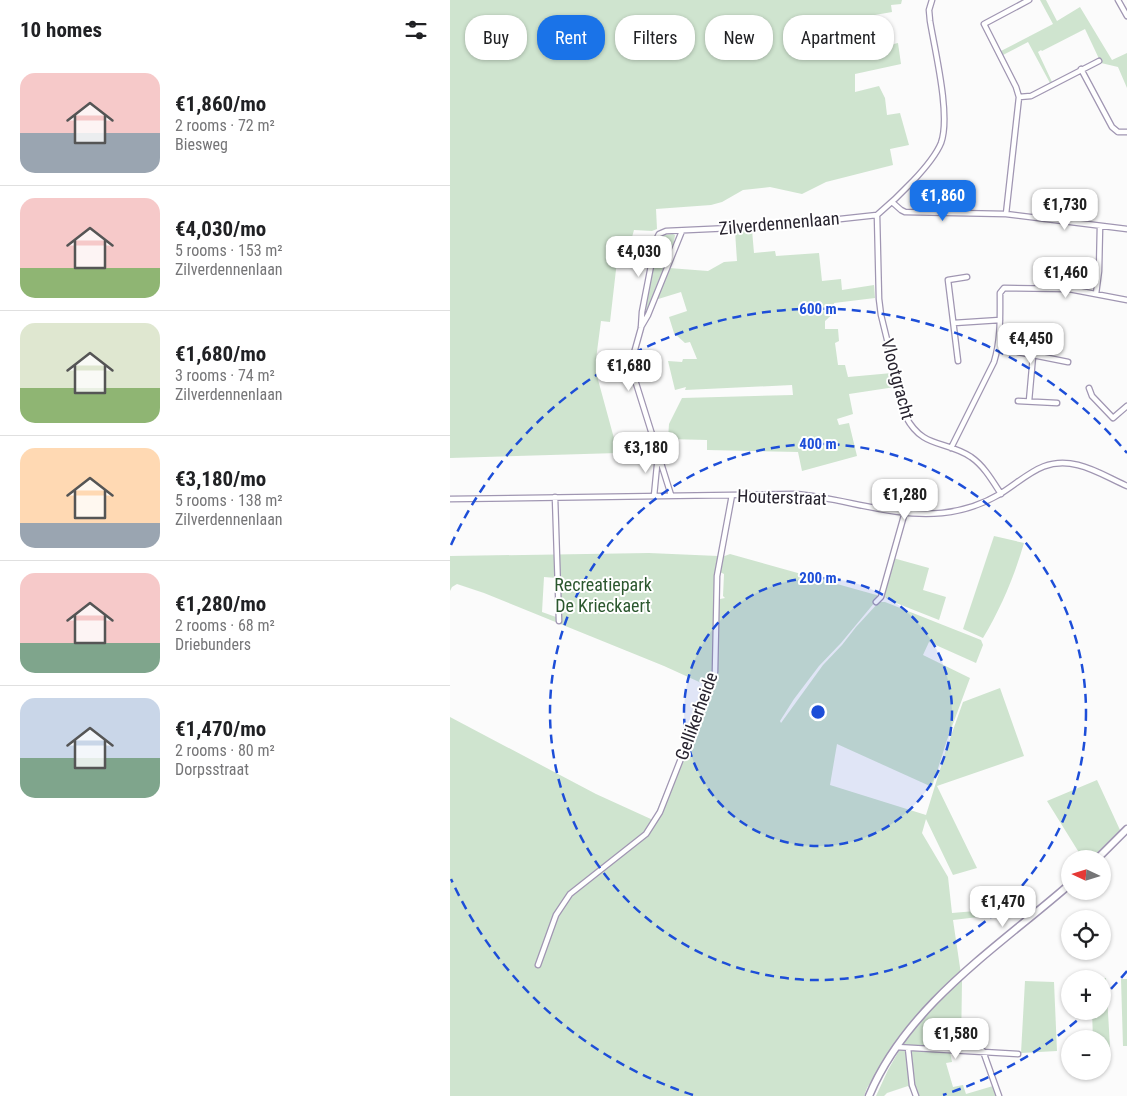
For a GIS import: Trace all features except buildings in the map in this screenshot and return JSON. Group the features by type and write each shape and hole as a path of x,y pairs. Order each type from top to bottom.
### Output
{"street":[{"path":"877,215 931,161 941,142 945,121 930,21 929,10 932,0"},
{"path":"1006,214 1019,97 1016,87 984,24 1029,0"},
{"path":"1118,0 1127,16"},
{"path":"1019,97 1031,96 1099,61"},
{"path":"1081,69 1112,127 1118,132 1127,132"},
{"path":"892,202 905,212 1006,214 1127,229"},
{"name":"Zilverdennenlaan","path":"671,495 635,380 633,365 634,353 641,328 645,294 656,240 659,234 666,231 776,226 877,215"},
{"name":"Vlootgracht","path":"877,215 880,307 906,417 911,427 920,436 963,452 981,466 1001,494"},
{"path":"1096,294 1099,271 1100,226"},
{"name":"Zilverdennenlaan","path":"641,328 682,231"},
{"path":"958,361 948,280 967,277"},
{"path":"951,448 994,362 998,348 1000,293 1004,288 1061,289 1127,300"},
{"path":"954,323 1000,320"},
{"path":"998,348 1068,362"},
{"path":"1029,401 1033,356"},
{"path":"1089,388 1092,396 1113,418 1127,406"},
{"path":"1018,401 1057,403"},
{"name":"Zilverdennenlaan","path":"654,496 658,454"},
{"name":"Houterstraat","path":"450,499 671,495 810,495 904,512 943,513 964,509 1001,494 1031,472 1057,463 1078,465 1127,486"},
{"name":"Gellikerheide","path":"538,965 556,915 570,894 646,834 660,812 715,672 718,576 732,495"},
{"path":"555,497 559,621"},
{"path":"876,602 881,597 904,512"},
{"path":"1106,850 1127,829"},
{"path":"868,1096 896,1047 915,1021 948,987 1061,892"},
{"path":"896,1047 1018,1054"},
{"path":"908,1048 912,1085 916,1096"},
{"path":"983,1051 999,1096"}],"green space":[{"path":"450,0 902,0 901,4 891,5 892,12 875,15 783,15 783,60 894,60 894,44 898,43 901,64 855,74 855,92 879,86 885,98 887,115 900,113 909,145 890,149 893,165 826,182 802,194 770,187 743,190 722,202 711,205 656,209 657,229 652,231 634,230 626,259 617,261 610,322 601,321 596,359 597,376 618,453 450,458"},
{"path":"1040,0 1046,0 1057,21 1080,7 1112,60 1127,53 1127,88 1118,67 1101,63 1085,29 1038,52 1052,82 1050,83 1028,42 1003,55 1001,51 1053,24"},
{"path":"752,230 754,253 775,251 776,256 819,253 822,281 841,279 842,290 874,285 875,298 834,303 835,312 825,321 825,329 838,329 839,341 835,343 838,365 845,365 848,377 892,373 895,387 849,394 853,414 837,419 839,425 849,423 857,456 802,471 798,452 707,450 707,440 668,439 669,424 682,398 793,395 792,385 685,390 686,387 675,390 668,361 682,362 683,359 697,359 690,342 685,343 674,333 669,317 687,311 681,292 655,300 669,268 708,271 724,262 737,261 735,231"},
{"path":"663,235 675,235 674,242 647,310 645,310 658,241"},
{"path":"994,536 1024,543 1006,592 983,638 963,629"},
{"name":"Recreatiepark De Krieckaert","path":"649,553 718,556 715,600 725,598 723,596 724,574 720,572 722,557 730,554 880,596 819,666 794,699 780,721 781,723 823,665 879,602 885,602 981,640 983,645 976,663 929,642 923,655 970,678 932,787 837,744 830,785 926,815 963,702 1000,688 1024,756 937,786 977,868 953,875 926,819 922,833 948,877 952,913 987,910 987,916 953,920 962,981 961,1049 894,1045 864,1096 450,1096 450,717 596,794 653,820 708,686 664,666 484,593 457,584 450,591 450,556","holes":["544,577 556,578 556,617 542,612"]},
{"path":"893,558 929,568 923,590 946,597 939,620 886,598 884,594"},
{"path":"1097,780 1120,830 1100,850 1077,850 1047,801"},
{"path":"1121,979 1127,979 1127,1046 1123,1046"},
{"path":"1025,981 1054,982 1057,1051 1021,1053"},
{"path":"1092,1020 1108,1020 1109,1030 1093,1030"},
{"path":"900,1049 950,1052 952,1062 946,1063 953,1087 963,1085 966,1094 993,1086 998,1096 914,1096 908,1086 887,1093 884,1096 876,1096"}]}
